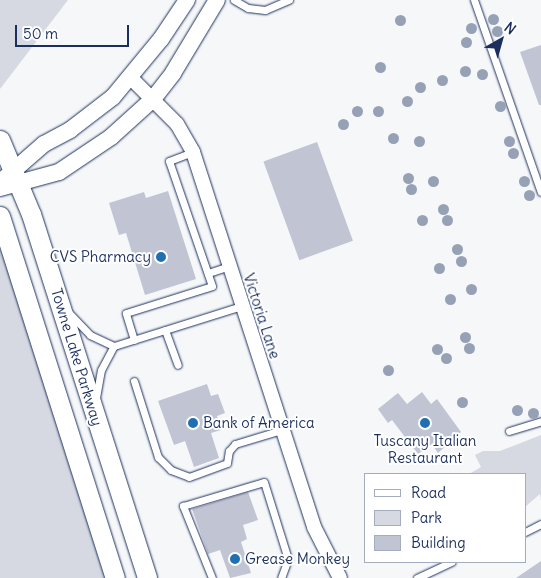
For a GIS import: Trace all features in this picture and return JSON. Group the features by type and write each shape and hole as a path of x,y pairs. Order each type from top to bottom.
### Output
{"main road":[{"name":"Towne Lake Parkway","path":"0,140 11,178 61,305 147,578"},
{"name":"Towne Lake Parkway","path":"0,216 116,578"}],"street":[{"path":"0,188 44,144 95,113 132,78 187,0"},
{"path":"11,178 59,172 91,152 153,99 173,73 217,0"},
{"name":"Victoria Lane","path":"132,78 176,124 193,152 281,430 314,527 340,578"}],"lane":[{"path":"234,0 257,10 274,9 289,0"},
{"path":"474,0 541,192"},
{"path":"134,340 126,313 212,286 169,162 193,152"},
{"path":"208,273 229,266"},
{"path":"61,305 90,335 114,346 242,306"},
{"path":"165,330 178,365"},
{"path":"94,411 99,379 114,346"},
{"path":"134,381 158,457 171,470 189,476 228,463 229,451 235,444 281,430"},
{"path":"509,431 541,421"},
{"path":"212,578 183,506 264,482 288,559 281,578"},
{"path":"526,532 540,525"},
{"path":"417,578 449,563"}],"green space":[{"path":"0,0 68,0 0,89"},
{"path":"0,232 115,578 0,578"},
{"path":"541,435 541,501 540,494 526,506 526,473 471,473 481,467 475,455 483,451 500,451"}],"building":[{"path":"541,45 541,105 539,105 520,52"},
{"path":"317,142 353,241 299,260 263,161"},
{"name":"CVS Pharmacy","path":"168,191 196,279 145,295 126,233 119,235 109,203 144,192 146,198"},
{"name":"Bank of America","path":"207,384 211,396 218,394 225,413 217,416 221,430 211,433 219,458 194,467 185,441 174,445 158,401"},
{"name":"Tuscany Italian Restaurant","path":"422,392 431,404 437,399 461,432 438,453 432,444 418,454 392,420 388,423 378,409 398,393 407,404"},
{"path":"248,492 258,520 243,525 247,539 241,542 251,573 230,578 220,550 208,554 192,509"},
{"path":"541,561 541,578 516,578"}],"place":[{"name":"CVS Pharmacy","path":"161,257"},
{"name":"Bank of America","path":"193,423"},
{"name":"Tuscany Italian Restaurant","path":"425,423"},
{"name":"Grease Monkey","path":"235,559"}]}
